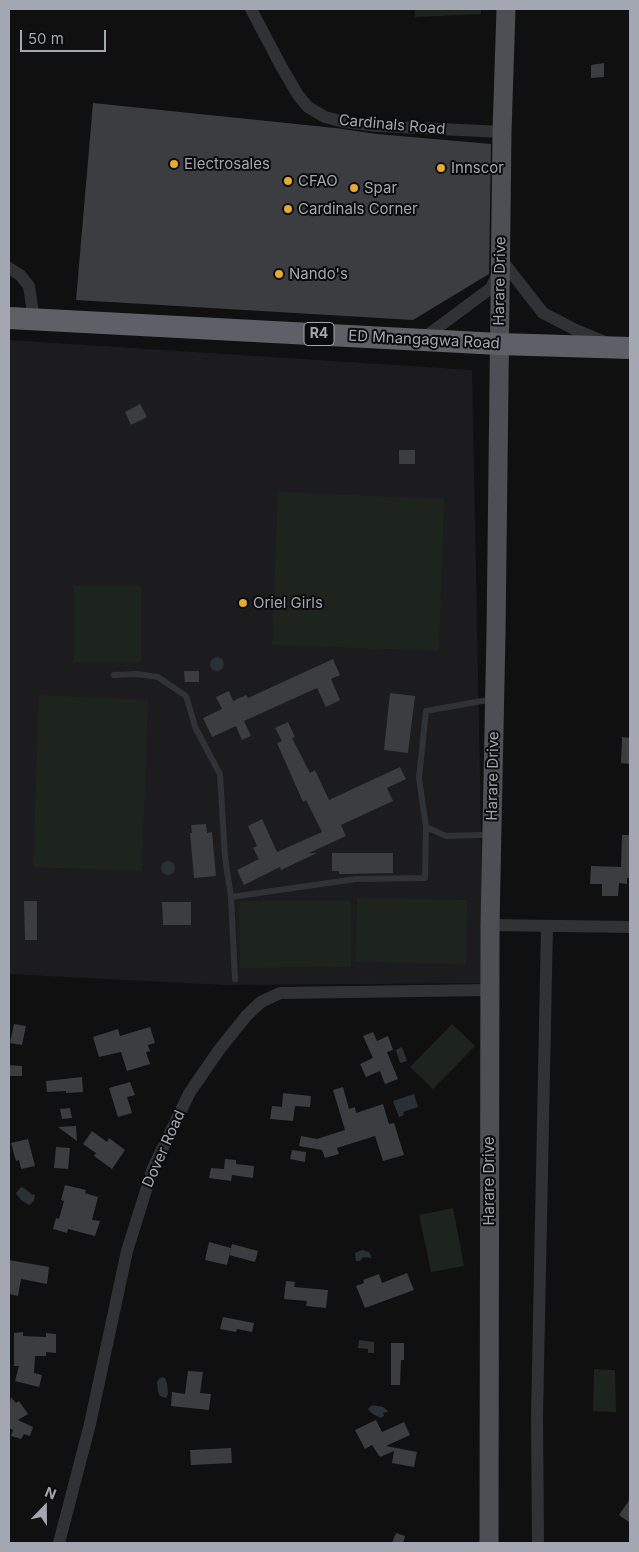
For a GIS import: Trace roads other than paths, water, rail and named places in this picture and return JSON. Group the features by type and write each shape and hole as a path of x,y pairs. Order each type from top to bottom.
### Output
{"highway":[{"name":"ED Mnangagwa Road","path":"9,318 499,344 624,348"}],"main road":[{"name":"Harare Drive","path":"489,1543 489,990 502,132 506,9"}],"street":[{"name":"Cardinals Road","path":"251,9 298,94 308,107 325,118 378,126 502,132"},
{"path":"421,340 491,288 500,264 543,312 576,330 624,348"},
{"path":"9,268 20,275 29,286 34,319"},
{"path":"490,926 630,927"},
{"path":"538,1543 537,1407 547,926"},
{"name":"Dover Road","path":"59,1543 90,1424 127,1251 153,1168 190,1092 219,1050 247,1015 261,1002 280,993 489,990"}],"lane":[{"path":"114,675 136,674 158,677 186,696 196,729 220,774 224,857 231,897 235,978"},
{"path":"231,897 356,879 425,878 426,827 419,778 426,711 494,699"},
{"path":"426,827 446,836 481,835"}],"place":[{"name":"Electrosales","path":"174,164"},
{"name":"Innscor","path":"441,168"},
{"name":"CFAO","path":"288,181"},
{"name":"Spar","path":"354,188"},
{"name":"Cardinals Corner","path":"288,209"},
{"name":"Nando's","path":"279,274"},
{"name":"Oriel Girls","path":"243,603"}]}
